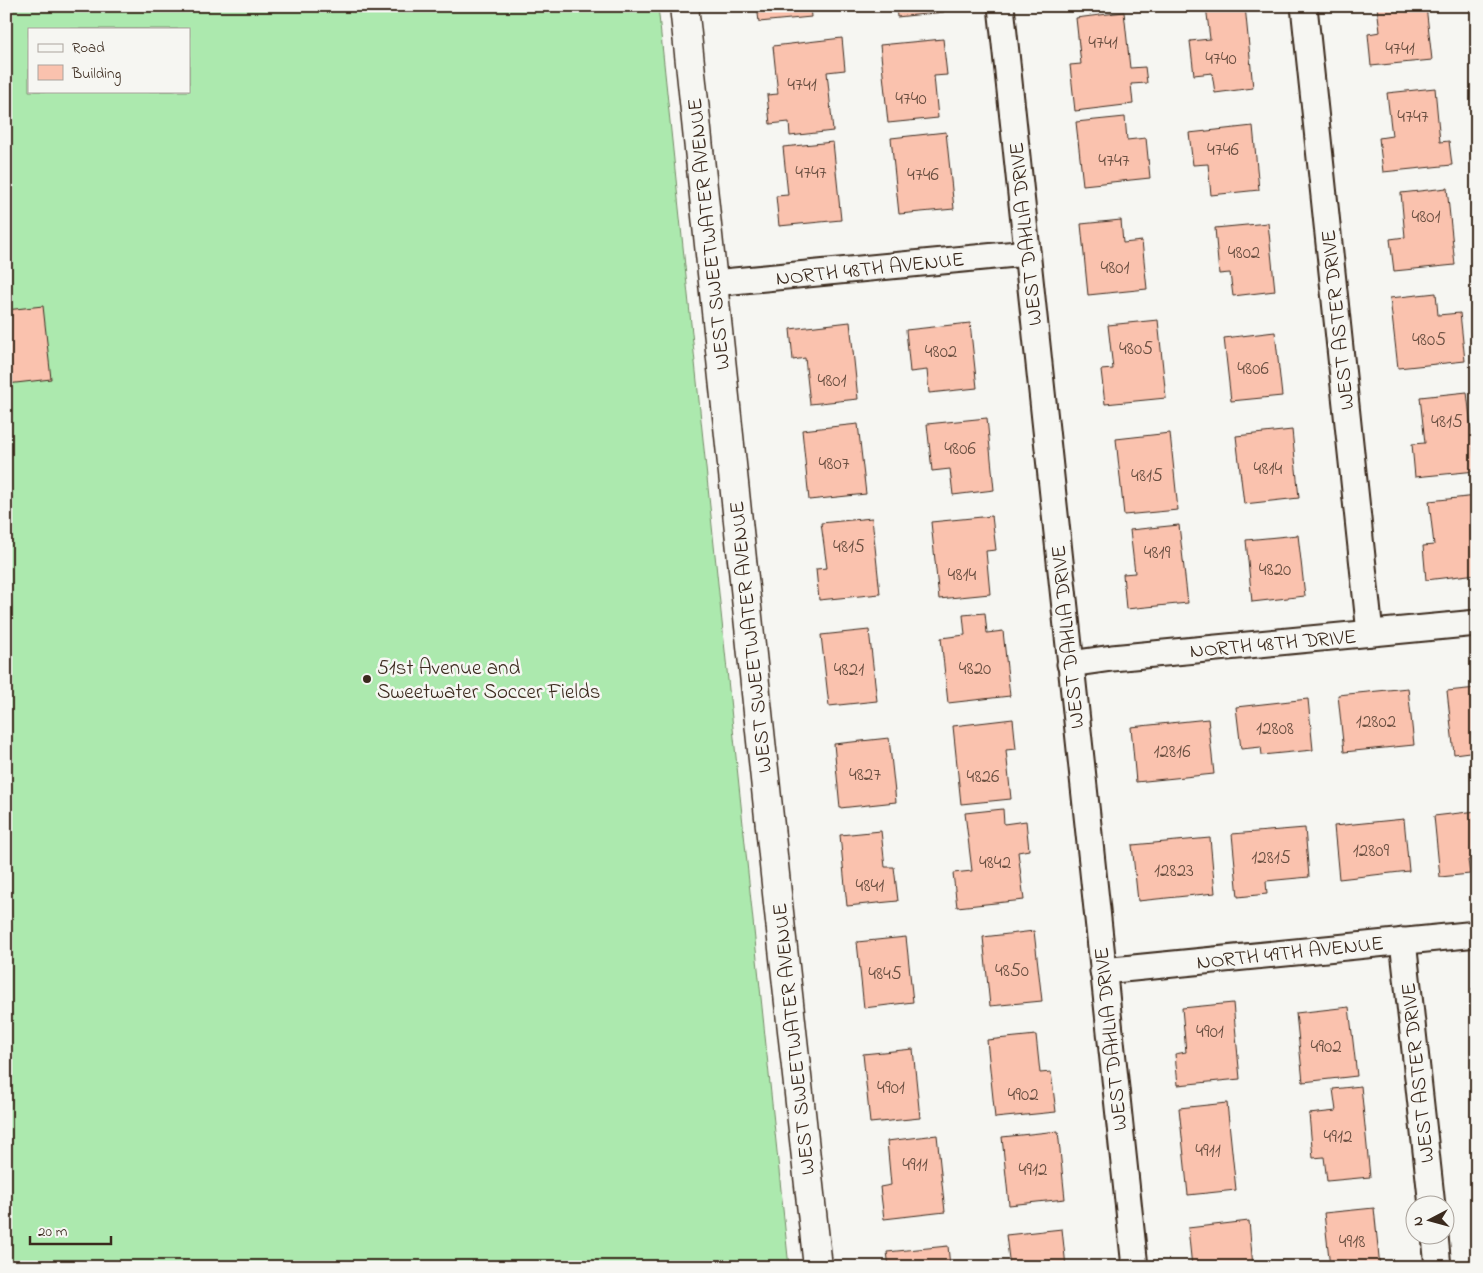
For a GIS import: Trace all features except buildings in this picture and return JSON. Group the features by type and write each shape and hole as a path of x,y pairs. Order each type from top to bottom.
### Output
{"street":[{"name":"WEST SWEETWATER AVENUE","path":"684,6 818,1267"},
{"name":"WEST DAHLIA DRIVE","path":"1001,6 1135,1267"},
{"name":"WEST ASTER DRIVE","path":"1304,6 1370,634"},
{"name":"NORTH 48TH AVENUE","path":"713,283 1027,253"},
{"name":"NORTH 48TH DRIVE","path":"1070,664 1112,658 1477,623"},
{"name":"NORTH 49TH AVENUE","path":"1103,971 1477,934"},
{"name":"WEST ASTER DRIVE","path":"1403,940 1431,1196"},
{"path":"1436,1246 1438,1267"}],"green space":[{"name":"51st Avenue and Sweetwater Soccer Fields","path":"6,6 658,6 789,1267 6,1267"}],"place":[{"name":"51st Avenue and Sweetwater Soccer Fields","path":"367,679"}]}
